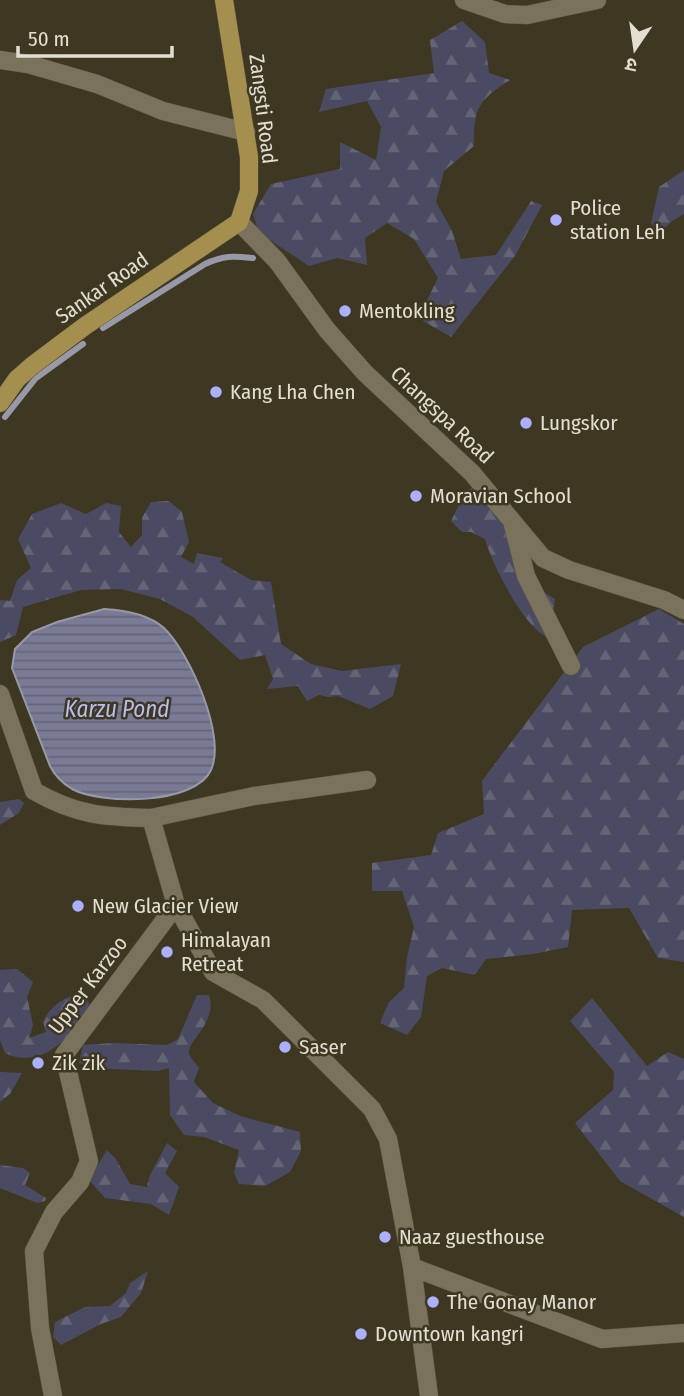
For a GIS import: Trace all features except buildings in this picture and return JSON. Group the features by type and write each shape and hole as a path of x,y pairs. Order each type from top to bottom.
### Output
{"main road":[{"name":"Zangsti Road","path":"224,0 246,132 249,191 240,222"},
{"name":"Sankar Road","path":"0,403 17,379 33,365 85,326 240,222"}],"street":[{"path":"464,0 505,15 527,15 597,0"},
{"path":"0,60 28,64 97,85 163,111 246,132"},
{"name":"Changspa Road","path":"240,222 277,261 327,330 365,373 472,473 543,558 569,570 664,600 684,610"},
{"path":"513,521 526,576 571,666"},
{"path":"0,694 34,791 61,806 104,817 151,818 254,796 367,780"},
{"path":"151,818 176,905 213,972 263,1000 372,1109 388,1139 412,1267 429,1396"},
{"name":"Upper Karzoo","path":"53,1396 40,1328 34,1251 54,1212 80,1182 89,1161 64,1055 176,905"},
{"path":"412,1267 602,1339 684,1333"}],"green space":[{"path":"462,21 485,42 489,73 510,80 491,93 480,106 475,122 474,146 444,171 436,202 452,231 461,259 496,255 531,201 542,205 515,256 451,337 418,318 438,278 414,239 387,223 365,238 367,265 337,258 309,266 259,233 253,214 271,184 340,169 340,142 376,160 381,127 367,101 319,112 326,89 434,73 430,40"},
{"path":"684,170 684,214 659,234 651,223 659,187"},
{"path":"471,488 516,526 530,552 533,580 555,599 553,616 565,632 565,639 549,638 529,622 494,564 485,539 471,532 462,532 451,521 464,495"},
{"path":"169,501 182,512 189,542 181,557 194,564 197,553 223,558 220,562 251,580 271,582 281,644 311,664 342,671 401,664 393,696 370,709 338,696 319,695 307,701 298,686 267,689 273,679 265,655 240,660 193,617 160,599 121,589 81,590 23,607 16,635 0,642 0,600 10,601 17,580 31,568 18,539 32,514 61,503 86,514 106,503 121,506 119,532 131,547 142,535 142,518 151,502"},
{"path":"659,609 684,624 684,962 658,958 629,908 572,910 568,947 486,959 475,975 442,968 427,976 421,1017 407,1035 380,1023 389,1002 404,988 414,927 402,891 372,891 372,863 431,855 438,833 484,814 482,781 583,647"},
{"path":"19,799 24,803 19,813 0,825 0,802"},
{"path":"17,969 33,982 27,997 33,1025 29,1038 46,1032 43,1022 46,1016 64,999 82,993 90,1005 66,1039 43,1054 31,1057 5,1053 0,1040 0,970"},
{"path":"197,995 209,995 211,1005 206,1022 190,1048 189,1053 199,1068 194,1082 213,1103 240,1116 300,1132 301,1151 290,1172 265,1186 239,1184 234,1173 239,1150 204,1137 184,1135 170,1115 169,1068 158,1071 90,1068 79,1063 83,1045 167,1045 178,1039"},
{"path":"592,998 647,1066 668,1052 684,1059 684,1217 620,1181 575,1123 613,1090 614,1072 570,1021"},
{"path":"0,1072 22,1073 10,1094 0,1102"},
{"path":"167,1143 177,1151 165,1173 179,1187 169,1215 151,1204 105,1198 89,1180 107,1150 115,1158 130,1184 147,1187 150,1175"},
{"path":"0,1165 23,1168 30,1173 25,1185 46,1198 45,1201 37,1203 0,1188"},
{"path":"148,1271 141,1293 121,1317 101,1324 61,1345 53,1337 55,1322 85,1307 110,1306 126,1293 130,1283"}],"water":[{"name":"Karzu Pond","path":"104,609 136,614 158,623 174,640 194,675 210,716 215,755 211,770 202,782 187,790 147,799 104,798 72,789 59,779 50,766 12,668 15,649 32,632"}],"waterway":[{"path":"103,328 205,264 229,257 253,258"},
{"path":"5,417 36,378 83,344"}],"place":[{"name":"Police station Leh","path":"556,220"},
{"name":"Mentokling","path":"345,311"},
{"name":"Kang Lha Chen","path":"216,392"},
{"name":"Lungskor","path":"526,423"},
{"name":"Moravian School","path":"416,496"},
{"name":"New Glacier View","path":"78,906"},
{"name":"Himalayan Retreat","path":"167,952"},
{"name":"Saser","path":"285,1047"},
{"name":"Zik zik","path":"38,1063"},
{"name":"Naaz guesthouse","path":"385,1237"},
{"name":"The Gonay Manor","path":"433,1302"},
{"name":"Downtown kangri","path":"361,1334"}]}
